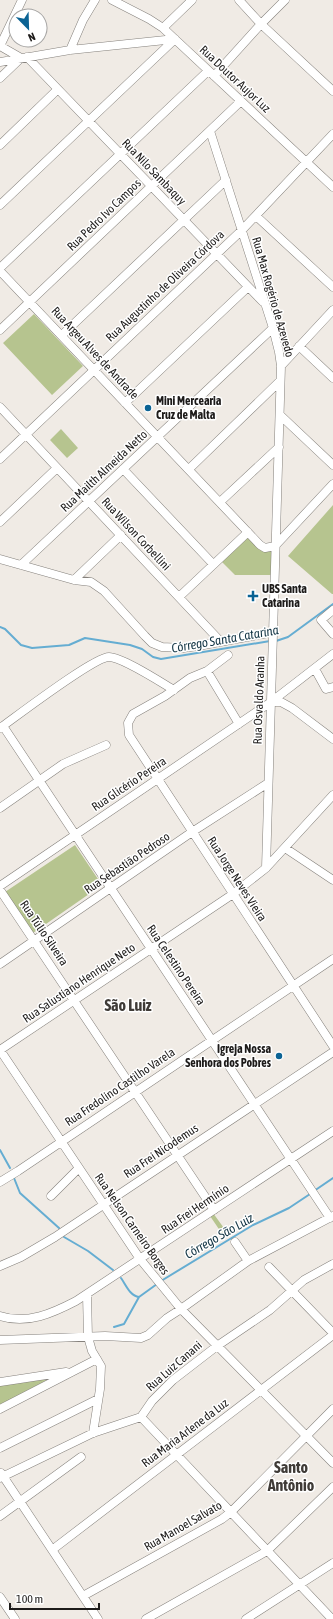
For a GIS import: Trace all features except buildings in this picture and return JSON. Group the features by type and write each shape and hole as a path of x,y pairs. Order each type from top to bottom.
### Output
{"street":[{"path":"0,46 22,0"},
{"path":"70,50 83,20 95,0"},
{"name":"Rua Doutor Aujor Luz","path":"112,0 163,28 333,187"},
{"path":"163,28 192,0"},
{"path":"239,0 261,24 333,92"},
{"path":"0,270 120,154 211,73 285,0"},
{"path":"0,62 70,50 175,39"},
{"path":"0,206 175,39"},
{"name":"Rua Nilo Sambaquy","path":"0,46 24,57 58,90 265,304"},
{"path":"0,78 24,57"},
{"path":"0,145 58,90"},
{"name":"Rua Pedro Ivo Campos","path":"0,330 241,101"},
{"name":"Rua Max Rogério de Azevedo","path":"210,130 279,352 281,366 280,415 275,546"},
{"name":"Rua Augustinho de Oliveira Córdova","path":"0,459 242,230 333,134"},
{"path":"62,335 226,180"},
{"path":"256,216 333,287"},
{"name":"Rua Argeu Alves de Andrade","path":"0,270 248,532 265,548 275,546"},
{"path":"126,403 248,287"},
{"path":"281,366 333,310"},
{"name":"Rua Mailth Almeida Netto","path":"21,565 272,328"},
{"path":"299,346 333,378"},
{"path":"188,469 280,381"},
{"name":"Rua Wilson Corbellini","path":"0,407 221,642"},
{"path":"280,415 333,465"},
{"path":"220,502 279,447"},
{"path":"0,522 57,468"},
{"path":"123,470 214,564"},
{"path":"275,546 333,484"},
{"path":"179,597 248,532"},
{"path":"74,580 120,535"},
{"name":"Rua Osvaldo Aranha","path":"266,868 274,634 275,546"},
{"path":"0,559 74,580 91,582 98,586 152,643 162,646 183,648 274,634"},
{"path":"333,610 320,620 333,634"},
{"path":"1,727 103,658 109,657 120,660 174,690 190,678 207,671 228,654"},
{"name":"Rua Glicério Pereira","path":"0,886 271,702 333,654"},
{"path":"315,669 326,689 333,687"},
{"path":"207,671 230,706 239,724"},
{"name":"Rua Jorge Neves Vieira","path":"174,690 133,714 128,723 128,730 131,739 333,1046"},
{"path":"271,702 281,702 292,708 333,739"},
{"name":"Rua Celestino Pereira","path":"1,727 111,888 312,1191 332,1217"},
{"path":"0,808 67,762 106,745"},
{"name":"Rua Sebastião Pedroso","path":"0,964 192,832 268,783"},
{"name":"Rua Salustiano Henrique Neto","path":"0,1050 233,894 266,868 333,795"},
{"path":"285,848 333,880"},
{"name":"Rua Túlio Silveira","path":"0,890 214,1210"},
{"name":"Rua Fredolino Castilho Varela","path":"0,1182 333,959"},
{"name":"Rua Nelson Carneiro Borges","path":"0,1050 140,1259 155,1278 181,1309 333,1463"},
{"name":"Rua Frei Nicodemus","path":"0,1266 37,1248 333,1052"},
{"name":"Rua Frei Hermínio","path":"0,1316 20,1319 35,1318 65,1307 86,1295 333,1131"},
{"path":"51,1196 79,1168"},
{"path":"0,1340 110,1336 145,1337 167,1318 248,1262 332,1217"},
{"path":"235,1242 248,1262"},
{"name":"Rua Luiz Canani","path":"141,1417 162,1390 217,1346 270,1310 291,1290 313,1274 333,1264"},
{"path":"269,1268 333,1334"},
{"path":"86,1295 88,1337 92,1351 101,1366 93,1433"},
{"name":"Rua Maria Arlene da Luz","path":"52,1550 333,1334"},
{"path":"0,1409 97,1359"},
{"path":"0,1382 75,1370"},
{"path":"0,1448 98,1398"},
{"name":"Rua Manoel Salvato","path":"82,1596 222,1519 231,1512 333,1409"},
{"path":"98,1619 1,1476 93,1433 141,1417 332,1619"},
{"path":"0,1516 81,1457"},
{"path":"146,1619 267,1551 333,1487"},
{"path":"246,1619 333,1563"},
{"path":"0,1597 15,1619"}],"green space":[{"path":"34,314 83,366 52,395 3,343"},
{"path":"61,429 78,448 67,458 50,440"},
{"path":"333,505 333,594 332,594 288,556"},
{"path":"248,532 260,545 275,546 275,575 235,575 219,559"},
{"path":"75,845 102,885 33,933 5,892"},
{"path":"213,1213 229,1235 225,1238 210,1216"},
{"path":"49,1379 0,1405 0,1384"}],"waterway":[{"name":"Córrego Santa Catarina","path":"276,641 288,637 333,604"},
{"name":"Córrego Santa Catarina","path":"0,627 5,629 21,645 32,648 69,645 85,638 130,645 142,649 153,657 161,659 270,641"},
{"name":"Córrego São Luiz","path":"0,1150 10,1168"},
{"name":"Córrego São Luiz","path":"14,1178 20,1193 59,1228"},
{"name":"Córrego São Luiz","path":"314,1191 333,1178"},
{"name":"Córrego São Luiz","path":"161,1281 253,1225 289,1208 310,1194"},
{"name":"Córrego São Luiz","path":"64,1237 88,1251 113,1270"},
{"name":"Córrego São Luiz","path":"121,1278 133,1295 139,1297"},
{"path":"114,1327 124,1324 139,1297 157,1284"}],"place":[{"name":"Mini Mercearia Cruz de Malta","path":"148,408"},
{"name":"UBS Santa Catarina","path":"253,596"},
{"name":"Igreja Nossa Senhora dos Pobres","path":"279,1056"}],"district":[{"name":"São Luiz","path":"128,1005"},
{"name":"Santo Antônio","path":"291,1476"}]}
